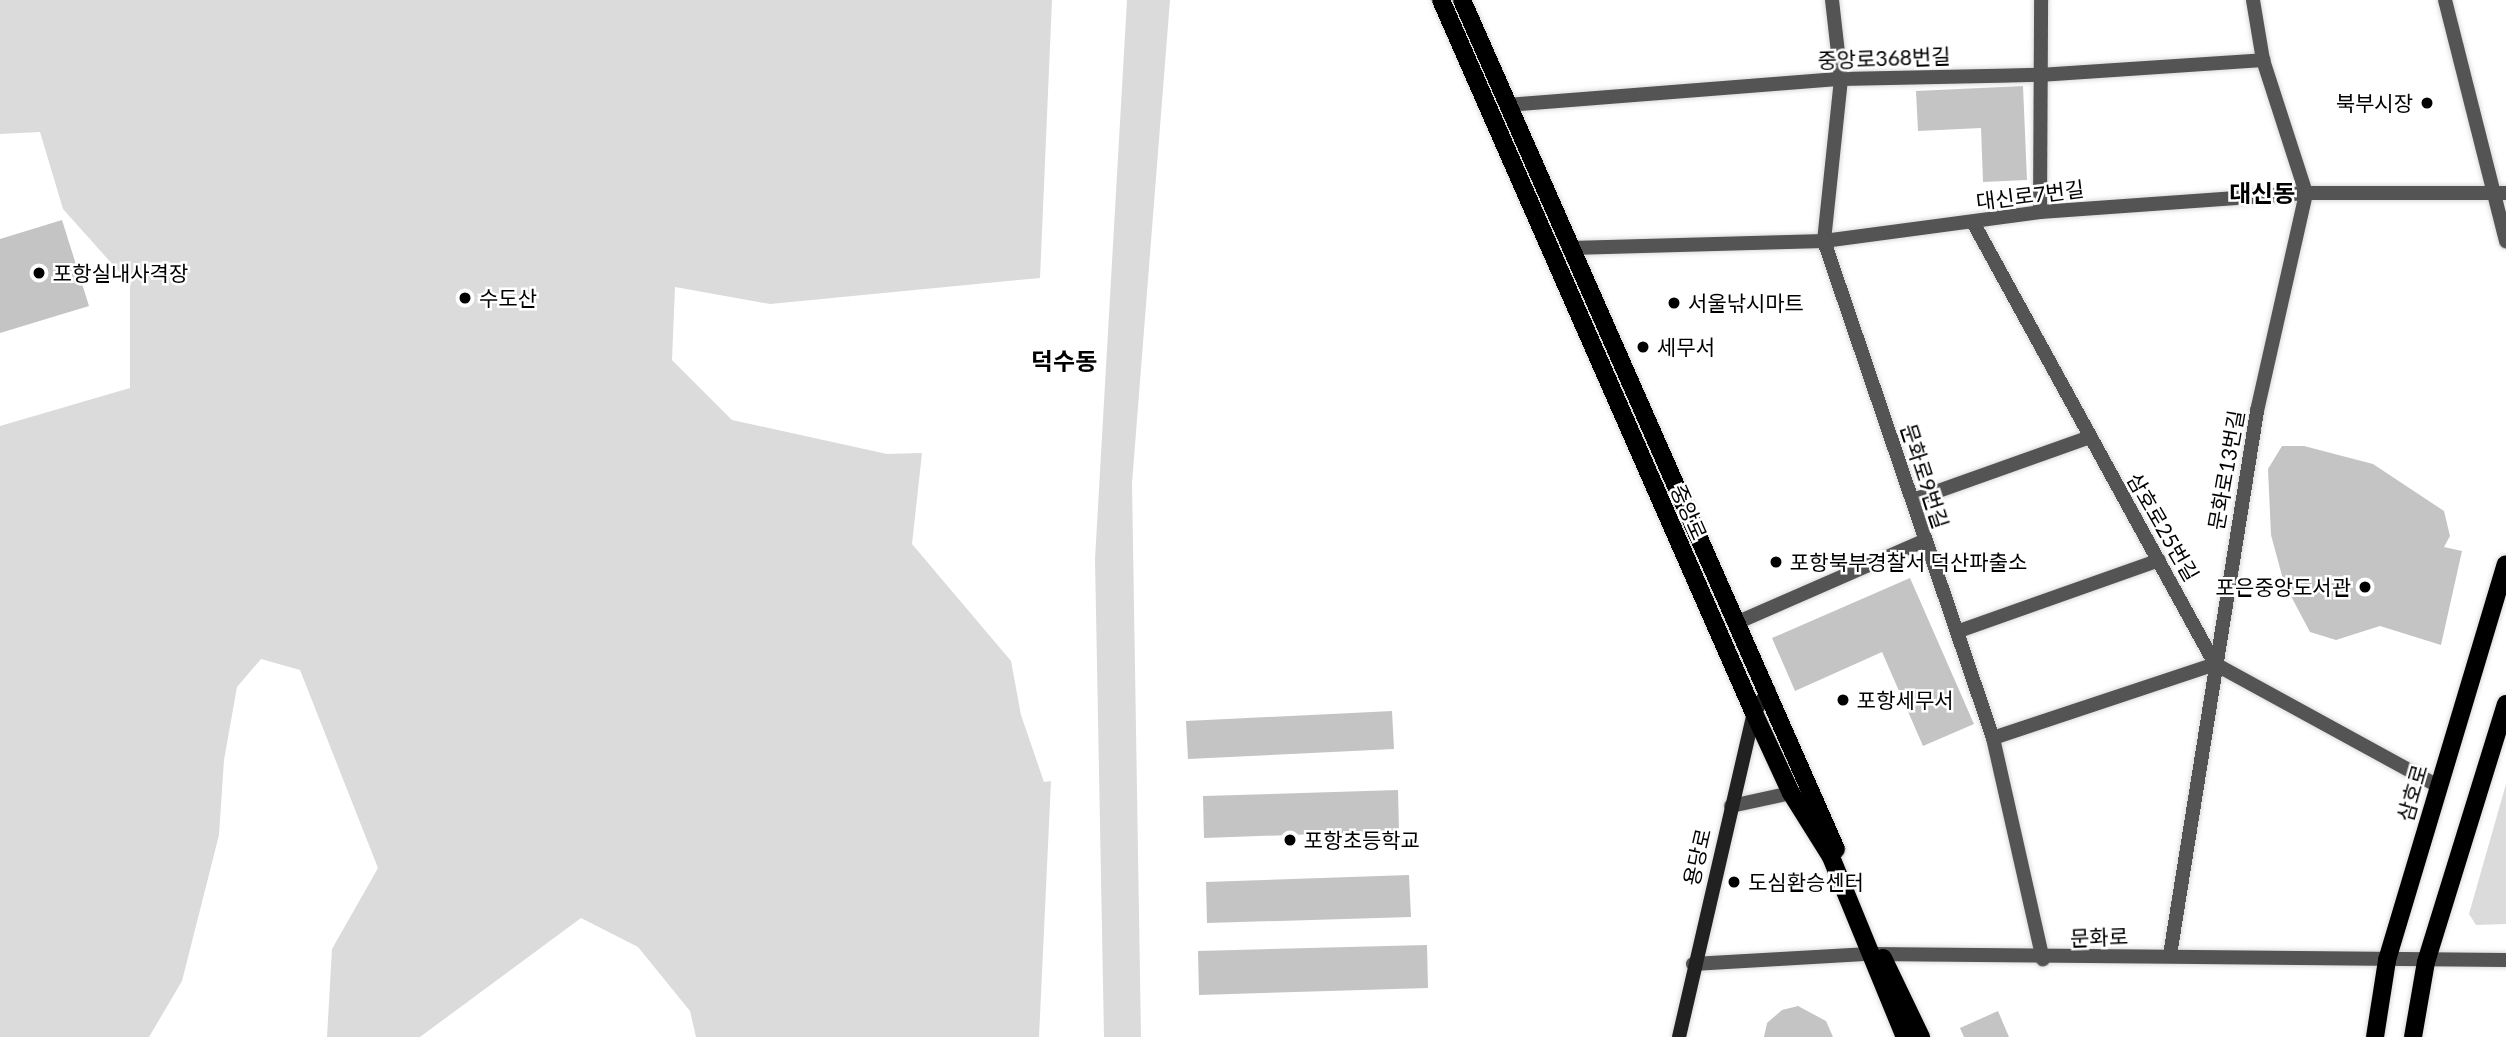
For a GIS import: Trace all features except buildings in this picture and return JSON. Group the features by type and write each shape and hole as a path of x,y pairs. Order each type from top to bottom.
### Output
{"main road":[{"name":"중앙로","path":"1441,0 1791,793 1831,857 1876,955 1921,1037"},
{"name":"중앙로","path":"1461,0 1736,623 1769,690 1876,955 1905,1037"},
{"name":"삼호로","path":"2375,1037 2387,960 2506,564"},
{"name":"용당로","path":"1679,1037 1693,964 1754,713 1769,690"},
{"path":"2413,1037 2426,962 2506,704"}],"street":[{"name":"문화로9번길","path":"1832,0 1841,79 1824,241 1913,500 1924,541 1959,631 1993,738 2043,959"},
{"path":"2040,212 2041,0"},
{"path":"2253,0 2263,60 2306,193"},
{"path":"2445,0 2500,193 2506,241"},
{"name":"중앙로368번길","path":"1507,105 1841,79 2039,75 2263,60"},
{"name":"대신로7번길","path":"1572,248 1824,241 1974,224 2040,212 2306,193 2500,193"},
{"name":"문화로13번길","path":"2170,955 2257,411 2306,193"},
{"name":"삼호로25번길","path":"1974,224 2087,438 2159,560 2215,664"},
{"path":"1913,500 2087,438"},
{"path":"1736,623 1924,541"},
{"path":"1959,631 2159,560"},
{"path":"1993,738 2215,664 2438,786"},
{"path":"1731,806 1791,793"},
{"name":"문화로","path":"1693,964 1876,955 2043,959 2170,955 2426,962 2506,960"}],"shaded area":[{"path":"0,0 1052,0 1040,278 770,304 675,287 672,360 732,420 887,454 922,453 912,544 1011,661 1021,715 1044,782 1051,781 1039,1037 696,1037 690,1011 638,947 581,918 420,1037 327,1037 332,949 378,868 300,670 261,659 237,687 224,760 219,835 182,981 149,1037 0,1037 0,426 130,388 130,284 63,209 40,132 0,134"},
{"path":"1127,0 1170,0 1132,483 1141,1037 1104,1037 1095,559"},
{"path":"2506,784 2506,924 2476,925 2469,914"}],"place":[{"name":"북부시장","path":"2427,103"},
{"name":"포항실내사격장","path":"39,273"},
{"name":"수도산","path":"465,298"},
{"name":"서울낚시마트","path":"1674,303"},
{"name":"세무서","path":"1643,347"},
{"name":"포항북부경찰서 덕산파출소","path":"1776,562"},
{"name":"포은중앙도서관","path":"2365,587"},
{"name":"포항세무서","path":"1843,700"},
{"name":"포항초등학교","path":"1290,840"},
{"name":"도심환승센터","path":"1734,882"}],"district":[{"name":"대신동","path":"2262,193"},
{"name":"덕수동","path":"1064,361"}]}
